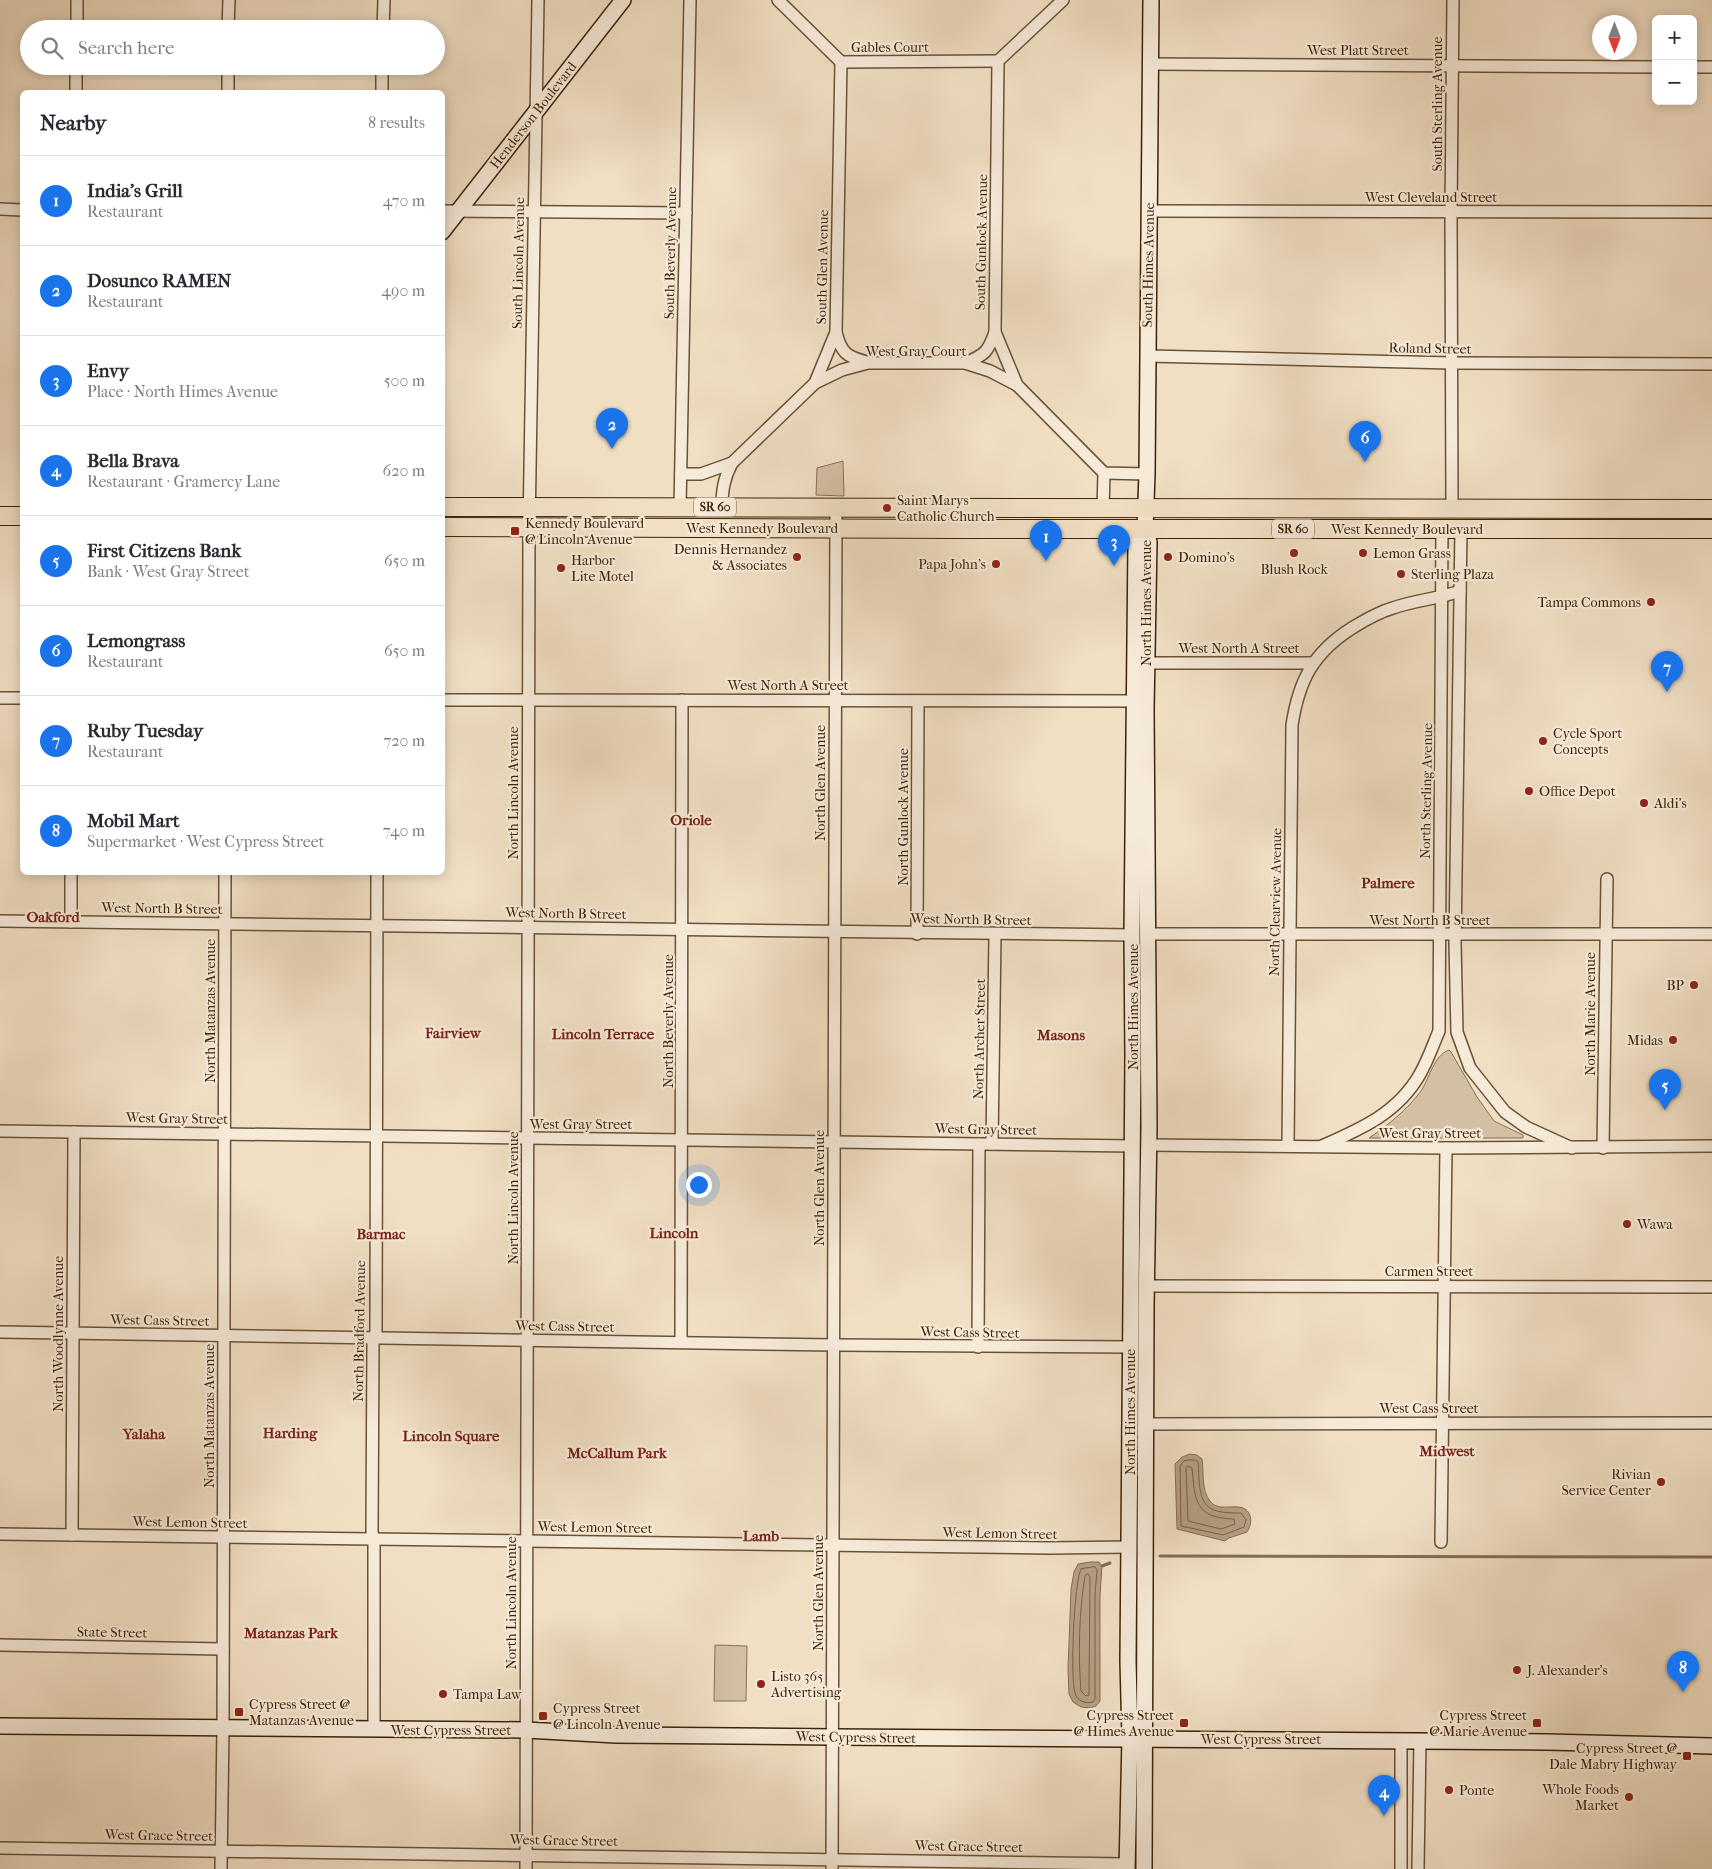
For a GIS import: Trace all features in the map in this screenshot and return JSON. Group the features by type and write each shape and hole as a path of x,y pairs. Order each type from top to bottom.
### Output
{"main road":[{"name":"West Kennedy Boulevard","path":"445,507 1712,509"},
{"path":"1352,529 1371,520 1434,520 1444,516 1452,509"},
{"path":"1442,529 1454,522 1470,518 1531,518 1549,509"},
{"path":"0,516 20,516"},
{"name":"West Kennedy Boulevard","path":"445,527 1712,529"}],"street":[{"path":"77,0 77,20"},
{"path":"228,20 229,0"},
{"path":"383,20 384,0"},
{"name":"South Lincoln Avenue","path":"529,527 538,0"},
{"name":"Henderson Boulevard","path":"445,228 623,0"},
{"name":"South Beverly Avenue","path":"680,507 690,0"},
{"name":"Gables Court","path":"778,0 841,62 998,61"},
{"path":"998,61 1063,0"},
{"name":"South Himes Avenue","path":"1145,529 1151,0"},
{"name":"South Sterling Avenue","path":"1452,509 1451,212 1453,0"},
{"name":"South Gunlock Avenue","path":"998,61 995,332 1017,385 1104,473"},
{"name":"South Glen Avenue","path":"722,507 722,486 725,475 732,463 815,383 836,332 841,62"},
{"name":"West Platt Street","path":"1150,64 1652,67"},
{"path":"1697,67 1712,68"},
{"path":"76,75 76,90"},
{"path":"228,75 228,90"},
{"path":"382,75 382,90"},
{"path":"0,210 20,210"},
{"path":"445,211 686,213"},
{"name":"West Cleveland Street","path":"1150,211 1712,212"},
{"path":"836,332 844,352 853,358 868,363"},
{"path":"966,364 980,357 990,348 995,332"},
{"name":"Roland Street","path":"1147,356 1452,364 1712,364"},
{"name":"West Gray Court","path":"815,383 842,370 868,363 966,364 990,371 1017,385"},
{"name":"South Glen Avenue","path":"681,474 702,474 732,463"},
{"path":"1103,509 1104,473 1147,474"},
{"name":"North Glen Avenue","path":"832,1864 836,508"},
{"name":"North Lincoln Avenue","path":"526,1869 529,527"},
{"name":"North Himes Avenue","path":"1144,1869 1148,1145 1147,663 1149,542 1145,529"},
{"name":"North Himes Avenue","path":"1127,1866 1130,1738 1128,1652 1134,1057 1132,935 1136,542 1145,529"},
{"name":"North Sterling Avenue","path":"1322,1146 1373,1121 1396,1105 1420,1073 1439,1031 1440,828 1442,790 1442,529"},
{"path":"1461,529 1455,935 1457,1032 1470,1068 1505,1112 1526,1127 1572,1148"},
{"name":"West North A Street","path":"1147,663 1313,662 1325,648 1363,621 1393,608 1442,598 1460,591"},
{"name":"North Clearview Avenue","path":"1288,1146 1292,725 1295,705 1313,662"},
{"path":"0,698 20,698"},
{"name":"West North A Street","path":"445,700 1134,701"},
{"name":"North Beverly Avenue","path":"681,1342 682,700"},
{"name":"North Gunlock Avenue","path":"917,934 918,701"},
{"path":"1442,790 1458,790"},
{"path":"1440,828 1457,827"},
{"path":"71,922 72,875"},
{"name":"North Matanzas Avenue","path":"222,1869 225,875"},
{"name":"North Bradford Avenue","path":"374,1730 372,1442 373,1342 376,1331 377,875"},
{"name":"North Marie Avenue","path":"1603,1148 1607,879"},
{"name":"West North B Street","path":"0,921 996,935 1132,935"},
{"name":"West North B Street","path":"1148,934 1712,934"},
{"name":"North Archer Street","path":"992,1144 996,935"},
{"path":"1439,1031 1457,1032"},
{"path":"1134,1057 1140,1074 1142,1132 1148,1145"},
{"name":"West Gray Street","path":"0,1131 1133,1146"},
{"name":"North Woodlynne Avenue","path":"72,1535 74,1132"},
{"path":"978,1347 979,1144"},
{"name":"West Gray Street","path":"1148,1145 1446,1148 1712,1146"},
{"path":"1133,1146 1141,1163 1140,1238 1146,1250"},
{"path":"1441,1542 1446,1148"},
{"name":"Carmen Street","path":"1146,1286 1712,1287"},
{"name":"West Cass Street","path":"0,1332 978,1347 1130,1347"},
{"path":"1130,1347 1138,1368 1140,1416 1146,1424"},
{"name":"West Cass Street","path":"1146,1424 1712,1423"},
{"path":"1130,1468 1137,1471 1136,1560 1145,1575"},
{"name":"West Lemon Street","path":"0,1534 832,1546 1130,1547"},
{"name":"State Street","path":"0,1645 223,1649"},
{"name":"West Cypress Street","path":"0,1726 526,1730 616,1735 1420,1740 1648,1743 1712,1746"},
{"path":"1401,1740 1401,1869"},
{"path":"1418,1869 1420,1740"},
{"name":"West Grace Street","path":"0,1848 526,1855 832,1864 1127,1866"}],"shaded area":[{"path":"843,461 844,496 816,495 817,468"},
{"path":"1449,1050 1477,1097 1494,1121 1523,1135 1523,1138 1369,1138 1410,1105 1421,1091 1439,1057"},
{"path":"715,1645 747,1646 746,1701 714,1701"}],"water":[{"path":"1190,1454 1197,1455 1202,1459 1205,1492 1213,1504 1221,1507 1239,1507 1249,1512 1251,1522 1247,1532 1225,1541 1177,1529 1175,1464 1182,1457"},
{"path":"1099,1562 1102,1566 1100,1595 1100,1701 1096,1706 1090,1708 1081,1707 1073,1702 1069,1694 1068,1669 1071,1589 1074,1572 1078,1564"}],"waterway":[{"path":"1160,1556 1712,1557"},
{"path":"1102,1566 1110,1563"}],"place":[{"name":"Dosunco RAMEN","path":"612,449"},
{"name":"Lemongrass","path":"1365,462"},
{"name":"Saint Marys Catholic Church","path":"887,508"},
{"name":"Kennedy Boulevard @ Lincoln Avenue","path":"515,531"},
{"name":"Blush Rock","path":"1294,553"},
{"name":"Lemon Grass","path":"1363,553"},
{"name":"Dennis Hernandez & Associates","path":"797,557"},
{"name":"Domino's","path":"1168,557"},
{"name":"India's Grill","path":"1046,561"},
{"name":"Papa John's","path":"996,564"},
{"name":"Envy","path":"1114,566"},
{"name":"Harbor Lite Motel","path":"561,568"},
{"name":"Sterling Plaza","path":"1401,574"},
{"name":"Tampa Commons","path":"1651,602"},
{"name":"Ruby Tuesday","path":"1667,692"},
{"name":"Cycle Sport Concepts","path":"1543,741"},
{"name":"Office Depot","path":"1529,791"},
{"name":"Aldi’s","path":"1644,803"},
{"name":"BP","path":"1694,985"},
{"name":"Midas","path":"1673,1040"},
{"name":"First Citizens Bank","path":"1665,1110"},
{"name":"Wawa","path":"1627,1224"},
{"name":"Rivian Service Center","path":"1661,1482"},
{"name":"J. Alexander's","path":"1517,1670"},
{"name":"Listo 365 Advertising","path":"761,1684"},
{"name":"Mobil Mart","path":"1683,1692"},
{"name":"Tampa Law","path":"443,1694"},
{"name":"Cypress Street @ Matanzas Avenue","path":"239,1712"},
{"name":"Cypress Street @ Lincoln Avenue","path":"543,1716"},
{"name":"Cypress Street @ Himes Avenue","path":"1184,1723"},
{"name":"Cypress Street @ Marie Avenue","path":"1537,1723"},
{"name":"Cypress Street @ Dale Mabry Highway","path":"1687,1756"},
{"name":"Ponte","path":"1449,1790"},
{"name":"Whole Foods Market","path":"1629,1797"},
{"name":"Bella Brava","path":"1384,1816"}],"district":[{"name":"Oriole","path":"691,820"},
{"name":"Palmere","path":"1388,883"},
{"name":"Oakford","path":"53,917"},
{"name":"Fairview","path":"453,1033"},
{"name":"Lincoln Terrace","path":"603,1034"},
{"name":"Masons","path":"1061,1035"},
{"name":"Lincoln","path":"674,1233"},
{"name":"Barmac","path":"381,1234"},
{"name":"Harding","path":"290,1433"},
{"name":"Yalaha","path":"144,1434"},
{"name":"Lincoln Square","path":"451,1436"},
{"name":"Midwest","path":"1447,1451"},
{"name":"McCallum Park","path":"617,1453"},
{"name":"Lamb","path":"761,1536"},
{"name":"Matanzas Park","path":"291,1633"}]}
